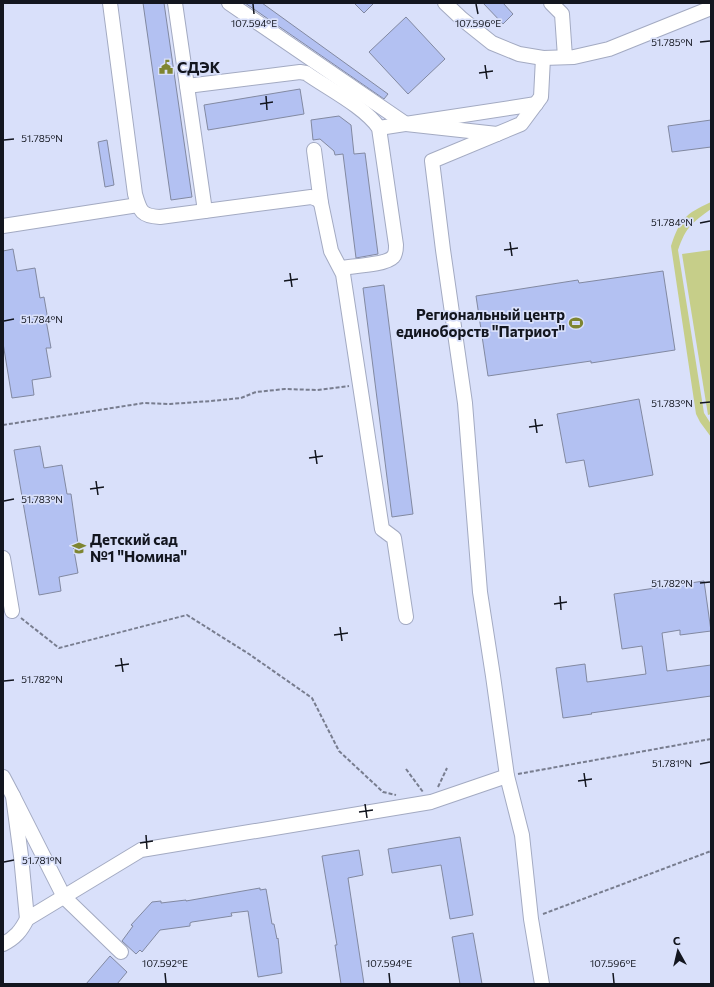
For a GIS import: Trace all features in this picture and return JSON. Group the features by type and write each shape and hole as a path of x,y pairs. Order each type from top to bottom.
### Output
{"street":[{"path":"110,3 135,194 142,213 149,217 160,217 311,198 317,199 322,203"},
{"path":"175,3 205,212"},
{"path":"230,3 406,124 499,134"},
{"path":"445,3 492,43 519,54 543,58 574,57 609,49 711,8"},
{"path":"550,3 562,14 565,57"},
{"path":"542,984 531,919 522,835 507,776 480,592 466,403 443,250 432,161 520,124 541,97 543,58"},
{"path":"187,86 300,72 306,73 362,111 375,122 379,128 396,245 395,253 393,257 386,262 341,268"},
{"path":"379,128 536,104"},
{"path":"314,150 330,251 341,268 343,274 382,529 394,538 406,617"},
{"path":"3,226 138,205"},
{"path":"3,558 12,611"},
{"path":"3,944 12,939 21,930 27,919 141,850 431,802 507,776"},
{"path":"3,777 64,897 121,952"},
{"path":"13,796 27,919"}],"path":[{"path":"3,425 144,403 170,404 211,401 241,398 256,392 285,389 317,390 360,385"},
{"path":"12,611 59,648 187,615 249,654 312,698 339,751 383,792 397,795"},
{"path":"507,776 711,739"},
{"path":"406,769 431,802 447,768"},
{"path":"531,919 711,851"}],"green space":[{"path":"711,202 711,209 690,226 678,250 704,413 711,424 711,437 696,414 671,246 677,229 685,218 695,210"},
{"path":"711,250 711,414 708,415 682,254"}],"building":[{"path":"143,3 164,3 192,197 171,200"},
{"path":"245,3 262,3 388,94 384,99"},
{"path":"354,3 374,3 364,13"},
{"path":"483,3 503,3 513,14 503,24"},
{"path":"406,17 445,59 408,94 369,52"},
{"path":"300,89 304,114 208,130 204,105"},
{"path":"339,116 351,125 354,154 365,153 378,254 356,258 343,154 335,155 334,151 320,139 313,140 311,120"},
{"path":"711,120 711,147 672,152 668,126"},
{"path":"107,140 114,185 105,187 98,142"},
{"path":"13,249 17,271 35,268 40,298 44,297 51,348 46,348 51,377 32,380 34,395 12,398 3,343 3,251"},
{"name":"Региональный центр единоборств \"Патриот\"","path":"663,271 675,350 591,363 591,361 488,376 476,296 578,280 579,283"},
{"path":"384,285 413,514 392,517 363,288"},
{"path":"639,399 653,475 589,487 584,460 566,463 557,414"},
{"path":"40,446 44,468 62,465 67,494 71,494 78,544 73,545 78,573 59,577 61,591 39,595 14,450"},
{"path":"704,581 711,631 680,635 680,630 662,633 667,671 711,665 711,696 563,718 556,668 585,664 587,682 646,674 642,646 622,649 614,594"},
{"path":"460,837 473,915 450,919 441,865 392,873 388,849"},
{"path":"359,850 363,875 348,878 364,984 341,984 335,945 337,945 322,856"},
{"path":"260,888 260,890 266,889 272,924 274,924 277,939 278,938 282,973 258,977 248,911 231,913 232,916 192,922 190,923 190,926 160,930 142,952 140,950 136,954 122,941 133,926 131,925 152,902 161,901 161,903 186,901"},
{"path":"473,933 482,984 460,984 452,937"},
{"path":"110,956 127,972 117,984 86,984"}],"place":[{"name":"СДЭК","path":"166,67"},
{"name":"Региональный центр единоборств \"Патриот\"","path":"576,323"},
{"name":"Детский сад №1 \"Номина\"","path":"79,548"}]}
